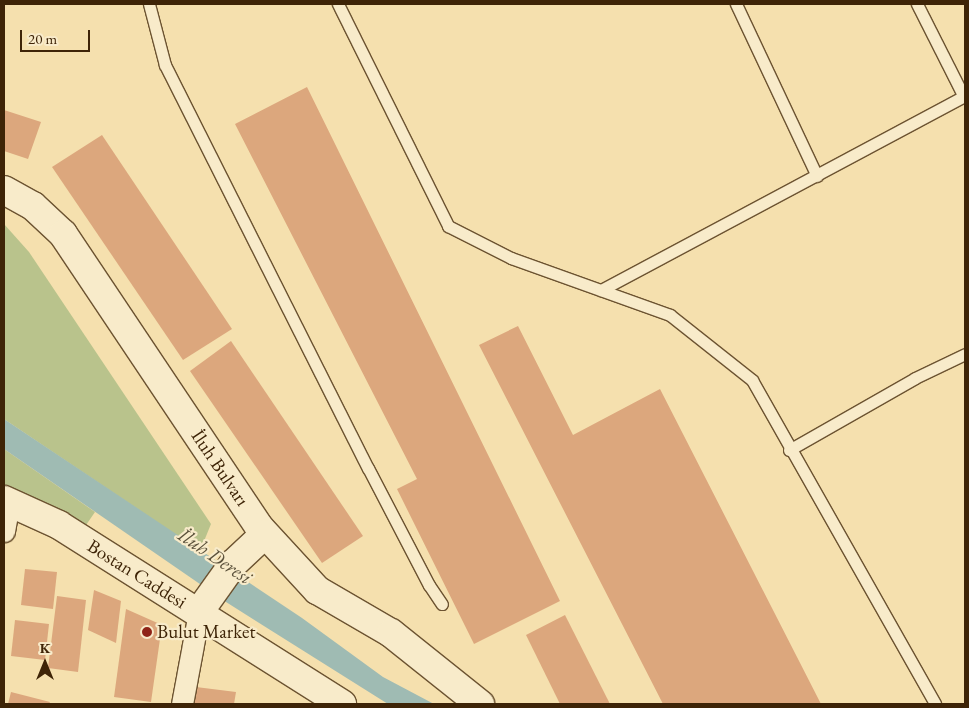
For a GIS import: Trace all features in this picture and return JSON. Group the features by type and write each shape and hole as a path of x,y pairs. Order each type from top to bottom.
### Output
{"street":[{"name":"İluh Bulvarı","path":"4,190 33,206 63,234 265,534 316,590 391,633 480,704"},
{"path":"4,531 6,501"},
{"name":"Bostan Caddesi","path":"6,501 59,525 204,604 342,704"},
{"path":"182,704 204,604 232,567 265,534"}],"lane":[{"path":"149,4 165,65 372,476 429,585 442,604"},
{"path":"338,4 448,226 511,258 670,315 752,380 789,450 935,704"},
{"path":"736,4 817,176"},
{"path":"601,290 964,97 917,4"},
{"path":"789,450 915,378 965,354"}],"green space":[{"path":"4,224 29,252 211,524 200,551 4,419"},
{"path":"4,449 95,512 84,528 4,486"}],"water":[{"path":"4,419 302,618 383,677 434,704 388,704 226,602 4,449"}],"building":[{"path":"307,87 560,601 474,644 397,489 417,479 235,124"},
{"path":"4,110 41,122 28,159 4,151"},
{"path":"102,135 232,329 183,360 52,167"},
{"path":"518,326 573,435 660,389 821,704 663,704 479,345"},
{"path":"231,341 363,536 322,563 190,371"},
{"path":"25,569 57,572 53,609 21,605"},
{"path":"94,590 121,601 116,643 88,630"},
{"path":"57,596 86,600 78,672 48,668"},
{"path":"126,609 162,625 151,702 114,697"},
{"path":"565,615 610,704 560,704 526,635"},
{"path":"15,620 49,624 45,660 11,656"},
{"path":"196,687 236,692 234,704 194,704"},
{"path":"11,692 50,702 49,704 8,704"}],"place":[{"name":"Bulut Market","path":"147,632"}],"water label":[{"name":"İluh Deresi","path":"215,556"}]}
